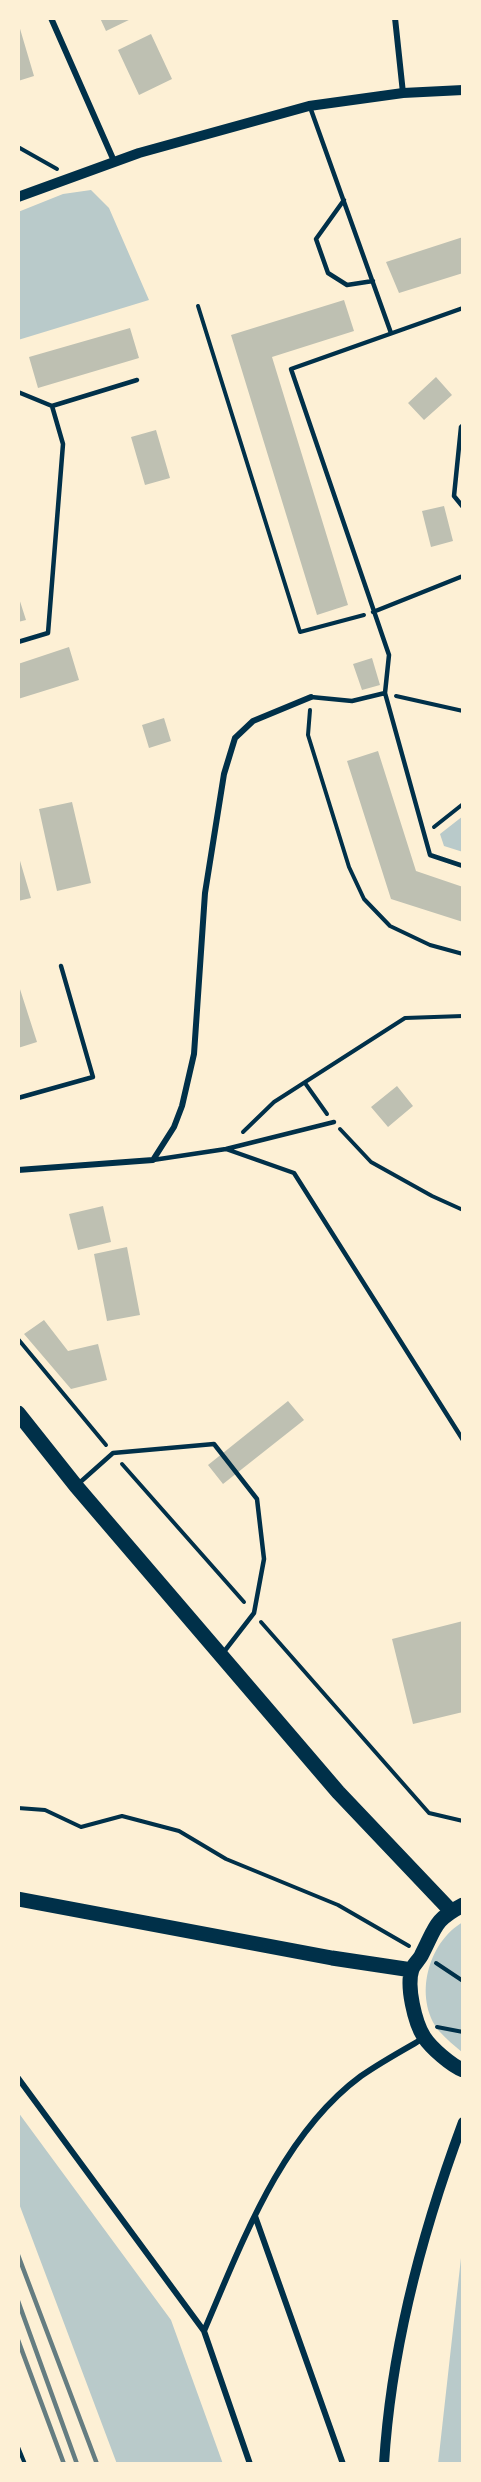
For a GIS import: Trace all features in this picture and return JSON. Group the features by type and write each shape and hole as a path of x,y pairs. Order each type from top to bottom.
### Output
{"main road":[{"path":"18,1413 76,1486 338,1792 457,1908 432,1929 422,1954 412,1970 411,1998 429,2032 454,2066 463,2070"},
{"path":"18,1899 332,1958 412,1970"}],"street":[{"path":"51,18 114,161"},
{"path":"395,18 403,93"},
{"path":"18,197 114,161 309,106 403,93 463,90"},
{"path":"18,1170 153,1160 178,1116 194,1054 205,893 224,774 235,738 253,721 311,697"},
{"path":"204,2331 255,2215 293,2150 325,2110 361,2077 429,2032"},
{"path":"18,2078 204,2331 250,2464"},
{"path":"384,2464 389,2403 401,2328 444,2178 463,2122"},
{"path":"255,2215 343,2464"}],"lane":[{"path":"309,106 392,333"},
{"path":"344,200 316,239 328,273 348,285 373,281"},
{"path":"463,308 291,369 389,655 385,693 430,855 463,866"},
{"path":"18,392 52,406 137,380"},
{"path":"18,642 48,633 63,444 52,406"},
{"path":"463,425 454,496 463,507"},
{"path":"373,612 463,576"},
{"path":"311,697 352,701 385,693"},
{"path":"18,1098 93,1077 61,966"},
{"path":"153,1160 226,1149 334,1122"},
{"path":"226,1149 294,1173 463,1440"},
{"path":"76,1486 113,1453 214,1444 257,1499 264,1559 254,1613 221,1655"}],"path":[{"path":"18,147 72,177"},
{"path":"198,306 300,632 373,612"},
{"path":"385,693 463,711"},
{"path":"311,697 308,735 349,867 364,899 390,926 430,945 463,954"},
{"path":"424,835 463,804"},
{"path":"226,1149 274,1102 405,1018 463,1016"},
{"path":"305,1083 334,1122 371,1161 432,1197 463,1210"},
{"path":"18,1339 113,1453 429,1813 463,1821"},
{"path":"18,1808 45,1810 81,1827 122,1816 179,1831 226,1859 338,1905 422,1954"},
{"path":"429,2032 463,2032"},
{"path":"18,2447 25,2464"}],"shaded area":[{"path":"91,190 109,208 149,300 18,340 18,212 63,194"},
{"path":"463,816 463,852 444,846 440,834"},
{"path":"463,1922 463,2053 439,2031 431,2018 426,1987 433,1957 451,1931"},
{"path":"18,2112 171,2320 223,2464 117,2464 18,2201"},
{"path":"463,2240 463,2464 438,2464"}],"building":[{"path":"100,18 133,18 106,31"},
{"path":"18,22 34,76 18,81"},
{"path":"151,34 172,79 139,95 118,50"},
{"path":"463,237 463,273 399,293 386,262"},
{"path":"344,300 354,331 272,357 348,605 317,615 231,335"},
{"path":"130,328 139,358 38,388 29,357"},
{"path":"436,377 452,395 424,420 408,403"},
{"path":"156,430 170,478 145,485 131,437"},
{"path":"444,506 453,541 431,547 422,511"},
{"path":"18,595 26,620 18,622"},
{"path":"69,647 79,680 18,699 18,664"},
{"path":"372,658 380,685 362,690 353,664"},
{"path":"164,718 171,741 149,748 142,725"},
{"path":"378,751 416,871 463,887 463,922 391,899 347,761"},
{"path":"72,802 91,883 57,891 39,809"},
{"path":"18,854 31,898 18,901"},
{"path":"18,983 37,1042 18,1048"},
{"path":"397,1086 413,1106 388,1127 371,1107"},
{"path":"103,1206 111,1242 78,1250 69,1214"},
{"path":"127,1247 140,1315 107,1321 94,1254"},
{"path":"44,1320 68,1351 98,1344 107,1380 71,1389 24,1334"},
{"path":"288,1401 304,1420 223,1484 208,1465"},
{"path":"463,1621 463,1712 413,1724 392,1639"}],"railway":[{"path":"18,2255 97,2464"},
{"path":"18,2301 77,2464"},
{"path":"18,2340 64,2464"}]}
